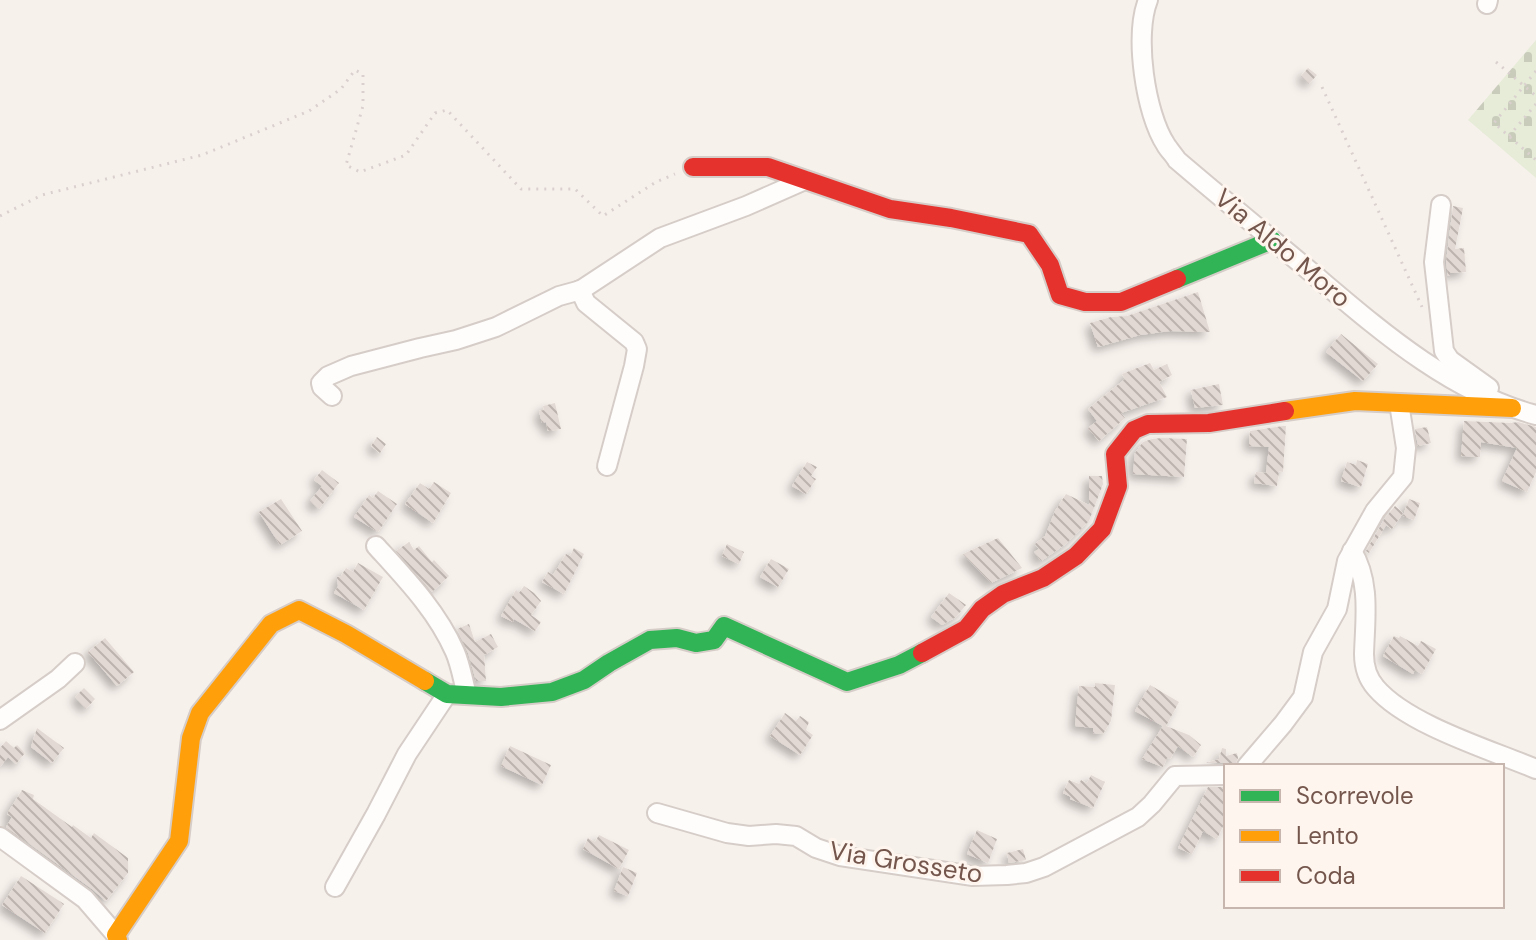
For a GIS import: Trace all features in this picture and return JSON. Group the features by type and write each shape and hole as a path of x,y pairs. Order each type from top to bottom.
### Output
{"street":[{"name":"Via Aldo Moro","path":"1148,0 1141,22 1140,43 1148,94 1164,143 1177,160 1345,301 1438,372 1512,408 1536,415"},
{"path":"693,167 768,167 890,209 1029,234 1050,265 1060,295 1085,302 1121,302 1272,240"},
{"path":"332,396 321,383 333,373 496,327 559,296 580,290 660,238 805,180"},
{"path":"1441,205 1434,262 1444,351 1450,360 1512,408"},
{"path":"580,290 586,303 634,342 637,349 607,466"},
{"path":"0,837 85,899 117,938 179,841 191,738 200,713 271,624 299,610 447,694 501,697 552,692 584,680 650,640 677,638 696,643 714,640 724,626 847,682 899,665 966,629 982,609 1003,594 1043,578 1076,556 1102,529 1118,486 1115,454 1134,430 1148,424 1209,423 1355,401 1512,408"},
{"path":"1249,764 1303,697 1313,652 1337,609 1347,561 1375,511 1403,477 1406,448 1399,403"},
{"path":"376,546 423,599 444,630 457,656 467,695"},
{"path":"1352,551 1359,563 1364,587 1365,667 1377,689 1429,726 1536,769"},
{"path":"0,720 75,663"},
{"path":"335,887 407,754 447,694"},
{"name":"Via Grosseto","path":"657,813 727,833 796,836 816,848 840,856 973,876 1007,875 1044,867 1138,817 1175,776 1224,775"}],"path":[{"path":"1496,62 1536,96"},
{"path":"0,216 42,195 202,155 309,111 341,89 355,70 363,74 363,106 346,165 360,172 406,155 435,113 447,110 521,189 575,189 603,216 656,182 693,167"},
{"path":"1536,71 1494,123 1536,160"},
{"path":"1322,87 1427,316 1441,327"},
{"path":"1509,136 1536,104"}],"green space":[{"path":"1536,40 1536,178 1468,120"}],"building":[{"path":"1308,68 1317,75 1309,84 1301,76"},
{"path":"1453,206 1463,208 1455,249 1464,248 1466,272 1450,273 1448,276 1446,262"},
{"path":"1198,292 1210,332 1170,331 1140,335 1098,347 1090,323 1127,316"},
{"path":"1341,334 1378,364 1363,381 1326,352"},
{"path":"1150,363 1154,370 1167,364 1172,375 1159,382 1167,397 1121,413 1125,418 1099,441 1088,428 1097,421 1088,409 1125,379 1122,374"},
{"path":"1219,384 1223,405 1195,408 1191,390"},
{"path":"555,403 561,429 548,431 539,411 544,410 543,406"},
{"path":"1464,421 1518,422 1536,427 1536,472 1527,492 1502,481 1517,448 1481,442 1480,457 1461,456"},
{"path":"1286,426 1283,472 1279,471 1277,486 1254,483 1256,472 1266,473 1269,447 1249,446 1250,431"},
{"path":"1427,427 1431,443 1418,446 1415,429"},
{"path":"377,437 386,444 380,453 371,446"},
{"path":"1162,438 1187,439 1184,477 1133,474 1135,453 1143,442"},
{"path":"1357,460 1368,464 1361,487 1341,481 1347,462 1356,465"},
{"path":"807,462 817,467 811,476 816,479 806,494 792,486"},
{"path":"322,470 339,483 319,509 310,501 322,486 314,480"},
{"path":"1089,476 1102,476 1103,484 1089,521 1066,544 1041,561 1034,552 1039,549 1035,544 1045,536 1066,494 1089,505"},
{"path":"434,482 451,493 433,523 405,504 420,483 429,489"},
{"path":"378,491 397,504 378,532 354,517 369,495 373,498"},
{"path":"281,499 302,531 280,545 259,512"},
{"path":"1409,499 1420,503 1414,520 1403,516"},
{"path":"1395,506 1403,513 1392,529 1386,525 1369,553 1366,551"},
{"path":"998,538 1022,568 991,583 963,554"},
{"path":"409,542 414,550 419,546 449,576 432,592 396,551"},
{"path":"727,544 744,552 739,564 722,556"},
{"path":"574,548 584,554 564,594 542,582 548,572 553,575 566,554 570,556"},
{"path":"771,559 789,569 778,587 760,577"},
{"path":"358,563 383,577 364,610 334,593 338,586 337,577 346,568 353,572"},
{"path":"524,586 541,601 531,615 541,622 535,631 514,619 513,622 501,616 516,590 519,593"},
{"path":"949,593 966,605 956,617 942,625 931,617"},
{"path":"469,624 475,642 491,634 498,647 484,655 486,681 476,681 457,629"},
{"path":"1394,636 1418,646 1421,641 1436,649 1422,674 1415,670 1413,674 1383,656"},
{"path":"105,638 134,672 117,686 88,652"},
{"path":"1095,683 1115,685 1111,721 1103,734 1093,733 1093,728 1075,726 1079,686 1095,687"},
{"path":"1150,685 1179,702 1166,726 1189,735 1201,745 1193,757 1178,746 1163,767 1142,759 1163,726 1135,711"},
{"path":"84,688 95,699 86,709 75,697"},
{"path":"785,713 796,721 800,716 809,722 806,730 813,735 800,755 770,736"},
{"path":"37,728 64,748 52,763 31,747"},
{"path":"6,741 14,748 17,745 25,753 16,764 8,757 0,767 0,748"},
{"path":"510,746 551,765 542,785 501,766"},
{"path":"1222,748 1226,749 1226,756 1237,753 1238,758 1236,764 1206,763 1219,759"},
{"path":"1091,775 1105,782 1093,808 1063,793 1069,780 1087,783"},
{"path":"1208,787 1224,787 1224,824 1217,839 1203,831 1192,854 1178,848"},
{"path":"22,790 34,795 33,799 72,827 91,838 94,833 128,858 128,873 106,901 6,827 12,817 7,814"},
{"path":"977,830 997,839 988,863 967,854"},
{"path":"599,835 629,850 619,869 583,849 588,838 595,842"},
{"path":"1023,849 1026,860 1009,863 1007,853"},
{"path":"623,867 637,873 628,896 614,891"},
{"path":"21,876 64,904 45,933 2,905"}],"traffic: fast":[{"path":"1177,279 1272,240"},
{"path":"425,681 447,694 501,697 552,692 584,680 650,640 677,638 696,643 714,640 724,626 847,682 899,665 922,653"}],"traffic: slow":[{"path":"1285,411 1355,401 1512,408"},
{"path":"118,940 116,935 179,841 191,738 200,713 271,624 299,610 425,681"}],"traffic: jam":[{"path":"693,167 768,167 890,209 1029,234 1050,265 1060,295 1085,302 1121,302 1177,279"},
{"path":"922,653 966,629 982,609 1003,594 1043,578 1076,556 1102,529 1118,486 1115,454 1134,430 1148,424 1209,423 1285,411"}]}
